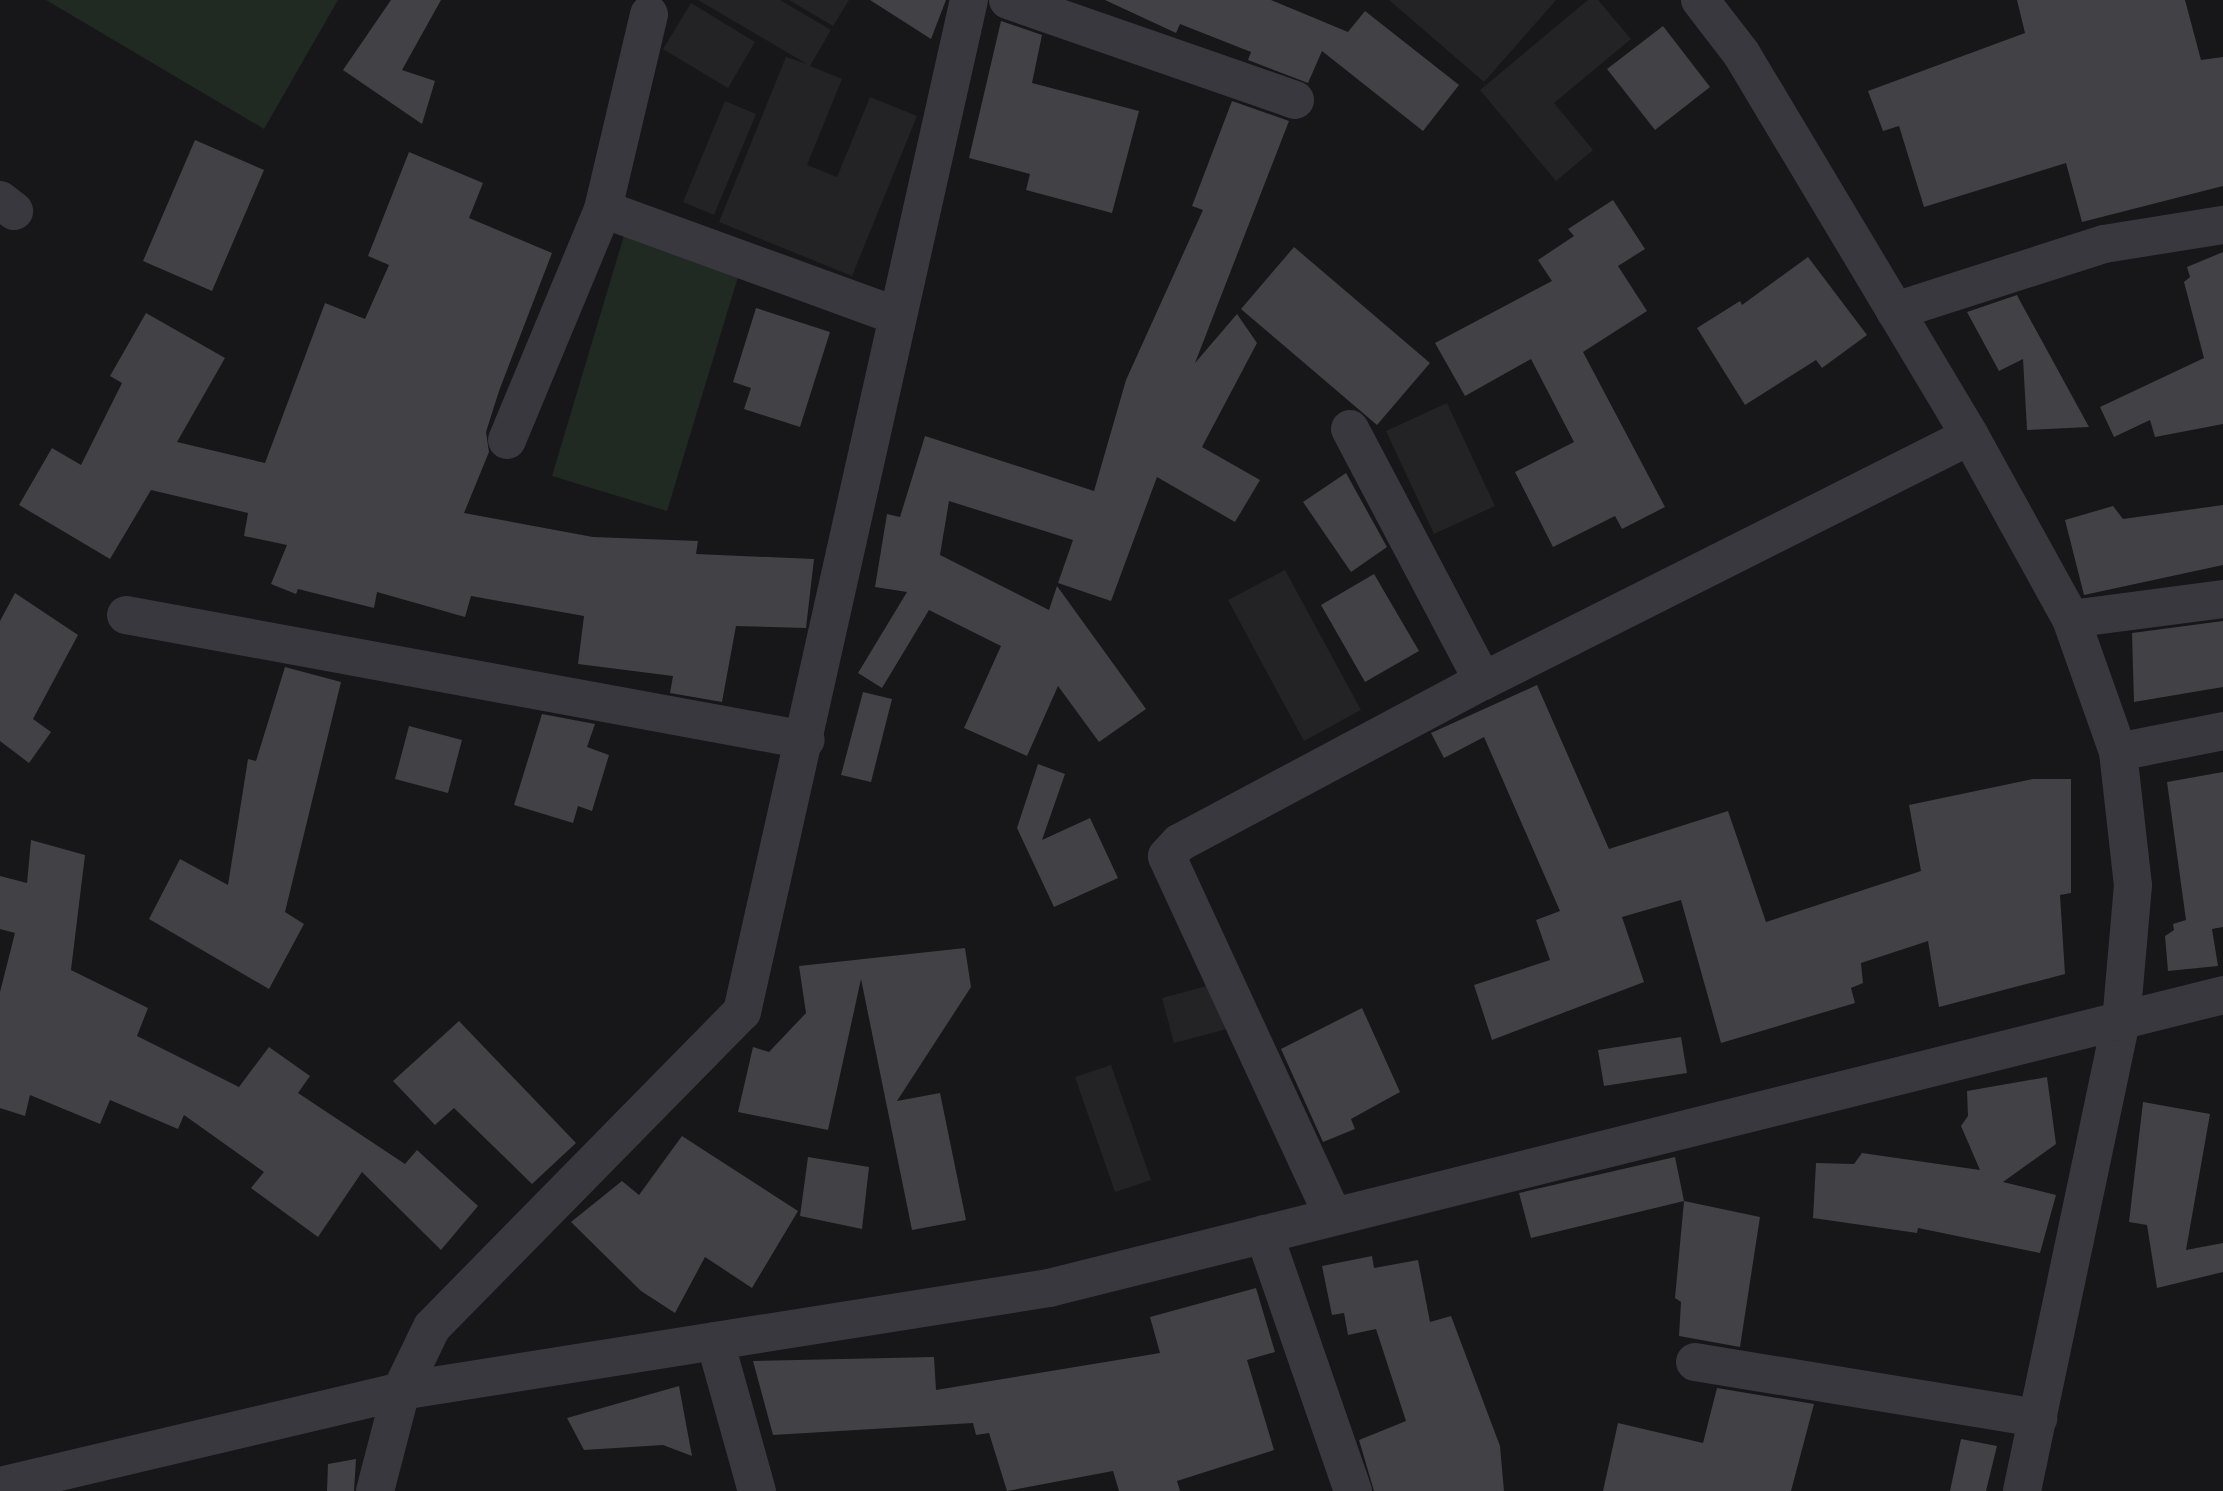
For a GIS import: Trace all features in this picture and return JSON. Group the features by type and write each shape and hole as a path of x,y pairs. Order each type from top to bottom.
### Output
{"street":[{"path":"375,1491 401,1391 432,1327 742,1012 806,740 895,315 969,0"},
{"path":"1008,0 1295,100"},
{"path":"1700,0 1741,53 1970,436 2071,619 2118,752 2133,885 2121,1021 2022,1491"},
{"path":"507,440 603,209 649,14"},
{"path":"603,209 895,315"},
{"path":"1895,311 2104,244 2223,225"},
{"path":"1350,429 1483,681"},
{"path":"1333,1216 1167,856 1179,843 1483,681 1970,436"},
{"path":"2071,619 2223,599"},
{"path":"126,615 806,740"},
{"path":"2118,752 2223,731"},
{"path":"0,1486 401,1391 1049,1288 2223,995"},
{"path":"1264,1234 1353,1491"},
{"path":"715,1341 757,1491"},
{"path":"1695,1362 2038,1418"}],"shaded area":[{"path":"46,0 338,0 264,129"},
{"path":"698,0 780,0 831,30 810,66 842,79 807,165 837,177 870,97 917,116 852,276 719,222 786,57 807,64"},
{"path":"789,0 849,0 833,26"},
{"path":"1389,0 1556,0 1484,82"},
{"path":"1588,0 1598,0 1631,39 1554,103 1593,150 1556,181 1480,90"},
{"path":"691,3 755,42 728,88 663,49"},
{"path":"725,101 756,114 714,215 683,202"},
{"path":"625,232 741,267 667,511 552,476"},
{"path":"1447,403 1495,506 1434,534 1386,431"},
{"path":"1285,570 1361,710 1304,741 1228,600"},
{"path":"1214,984 1227,1029 1174,1043 1162,998"},
{"path":"1111,1065 1151,1180 1115,1192 1075,1077"}],"building":[{"path":"391,0 441,0 402,70 435,81 422,124 343,70"},
{"path":"870,0 946,0 931,39"},
{"path":"1105,0 1271,0 1348,32 1365,11 1459,85 1423,131 1322,51 1308,83 1248,60 1251,52 1180,24 1176,33"},
{"path":"2017,0 2185,0 2201,60 2223,57 2223,186 2082,222 2066,163 1924,207 1899,126 1883,131 1868,91 2025,33"},
{"path":"1001,21 1042,35 1032,83 1139,111 1112,213 1026,190 1030,174 969,158"},
{"path":"1663,26 1710,87 1655,130 1607,69"},
{"path":"1232,101 1289,121 1195,363 1237,314 1257,343 1202,447 1260,480 1235,522 1157,477 1111,601 1058,583 1073,540 949,501 940,555 1049,610 1057,586 1146,709 1099,742 1058,686 1027,756 964,728 1001,646 929,610 882,688 858,673 907,592 875,587 887,514 900,517 925,436 1094,491 1126,380 1203,210 1192,206"},
{"path":"195,140 264,170 212,291 143,261"},
{"path":"409,152 483,183 469,218 552,253 499,391 486,432 489,452 464,513 593,537 698,541 696,554 814,559 806,628 736,626 722,702 670,693 673,676 578,664 584,616 471,596 465,617 377,592 374,608 298,589 296,594 271,584 287,545 244,536 248,513 151,490 110,559 19,505 52,448 81,465 122,383 110,376 146,313 225,358 177,442 265,463 325,303 365,319 389,265 368,256"},
{"path":"1613,200 1645,249 1618,266 1647,311 1583,352 1665,507 1622,529 1615,516 1553,547 1515,472 1574,442 1531,359 1465,396 1435,343 1552,281 1538,260 1574,236 1568,229"},
{"path":"1294,247 1430,363 1377,425 1241,309"},
{"path":"2223,252 2223,424 2155,437 2150,420 2114,437 2100,407 2204,358 2184,282 2190,277 2187,267"},
{"path":"1808,257 1867,335 1822,368 1816,360 1745,405 1697,328 1740,301 1742,305"},
{"path":"2017,295 2089,427 2027,430 2023,359 1999,371 1967,312"},
{"path":"756,308 830,332 800,427 744,409 751,388 733,382"},
{"path":"1346,473 1387,547 1351,572 1303,502"},
{"path":"2223,505 2223,565 2084,595 2065,520 2113,506 2123,519"},
{"path":"1374,574 1419,651 1365,682 1321,605"},
{"path":"15,593 78,635 33,719 51,732 29,763 0,741 0,621"},
{"path":"2223,621 2223,687 2134,702 2132,633"},
{"path":"285,667 341,682 285,912 304,924 269,989 149,919 180,859 228,885 248,759 256,761"},
{"path":"1537,685 1609,849 1728,811 1766,922 1921,871 1909,805 2033,779 2071,779 2071,893 2060,895 2065,974 1939,1007 1928,941 1861,963 1863,983 1851,988 1855,1003 1721,1043 1681,900 1622,917 1644,982 1492,1040 1474,985 1550,960 1536,920 1560,911 1484,737 1444,758 1431,733"},
{"path":"863,692 892,699 871,782 841,775"},
{"path":"542,714 595,724 587,747 609,755 592,811 578,806 573,823 514,805"},
{"path":"409,726 462,740 448,793 395,779"},
{"path":"1038,764 1065,774 1042,840 1090,818 1118,878 1054,907 1017,828"},
{"path":"2223,772 2223,927 2212,929 2218,966 2168,971 2165,936 2174,930 2173,924 2186,920 2167,782"},
{"path":"31,840 85,855 71,970 148,1008 137,1036 239,1087 269,1047 310,1076 298,1093 405,1164 417,1150 478,1206 441,1250 362,1172 318,1237 251,1188 264,1172 184,1115 178,1129 110,1100 100,1124 30,1095 25,1116 0,1108 0,992 15,933 0,929 0,876 27,883"},
{"path":"965,948 971,987 897,1101 940,1093 966,1220 912,1230 861,979 828,1130 738,1112 753,1047 769,1052 806,1013 799,966"},
{"path":"1362,1008 1400,1092 1351,1119 1355,1129 1323,1142 1281,1049"},
{"path":"459,1021 576,1143 532,1184 454,1108 435,1125 393,1081"},
{"path":"1681,1037 1687,1073 1604,1086 1598,1050"},
{"path":"2047,1077 2056,1144 2003,1182 2056,1195 2040,1253 1918,1228 1917,1233 1813,1218 1816,1163 1854,1164 1862,1153 1980,1170 1961,1126 1968,1116 1967,1091"},
{"path":"2143,1102 2210,1114 2186,1250 2223,1243 2223,1272 2157,1288 2147,1225 2129,1222"},
{"path":"682,1136 798,1211 752,1288 705,1257 675,1313 641,1291 571,1222 622,1181 639,1195"},
{"path":"808,1157 869,1167 862,1229 800,1216"},
{"path":"1675,1157 1684,1201 1531,1238 1519,1193"},
{"path":"1684,1201 1760,1217 1740,1347 1679,1336 1681,1302 1675,1298"},
{"path":"1372,1256 1374,1268 1418,1260 1430,1322 1451,1316 1500,1446 1504,1491 1374,1491 1359,1440 1406,1421 1376,1329 1348,1335 1344,1313 1332,1315 1322,1266"},
{"path":"1256,1288 1275,1352 1247,1360 1274,1450 1177,1481 1180,1491 1119,1491 1113,1471 1007,1491 989,1433 976,1435 973,1423 773,1435 753,1361 934,1357 936,1390 1160,1353 1150,1317"},
{"path":"679,1386 692,1456 663,1445 584,1450 567,1418"},
{"path":"1717,1388 1814,1404 1791,1491 1603,1491 1618,1423 1703,1443"},
{"path":"1961,1439 1997,1446 1986,1491 1950,1491"},
{"path":"356,1459 354,1491 327,1491 328,1464"}]}
